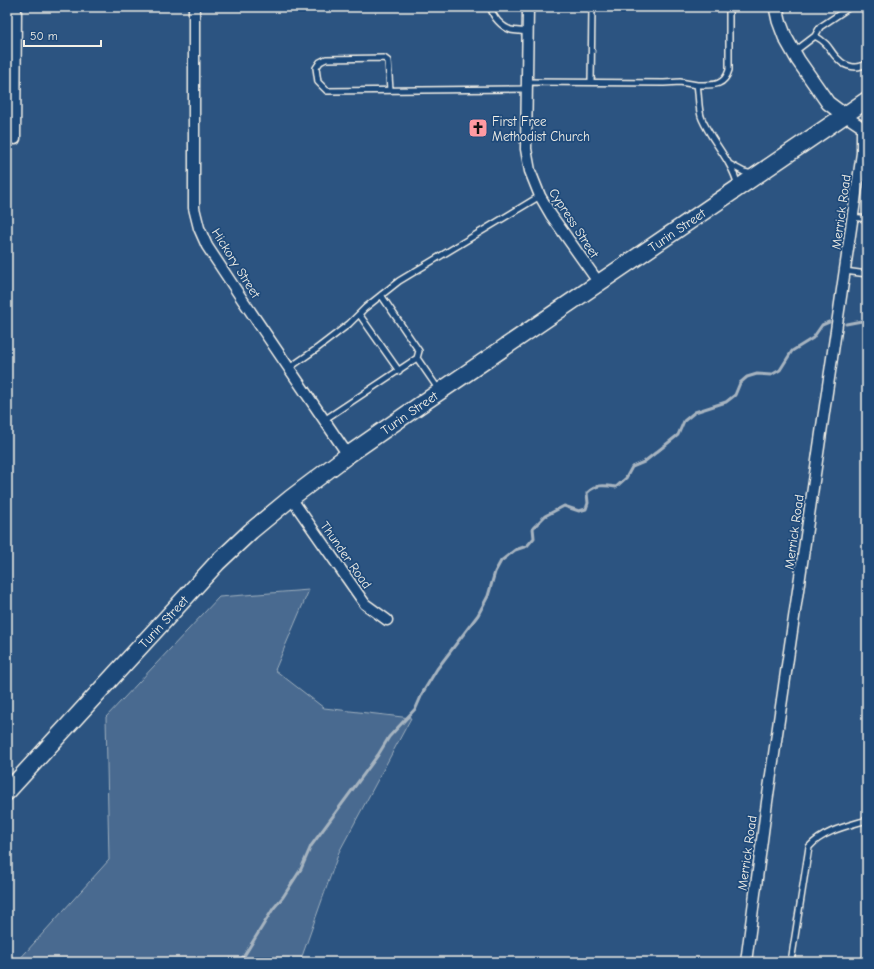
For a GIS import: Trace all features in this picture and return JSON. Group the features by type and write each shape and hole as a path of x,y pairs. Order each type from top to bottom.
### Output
{"main road":[{"name":"Turin Street","path":"7,792 217,563 251,531 291,498 348,455 440,391 867,100"}],"street":[{"path":"15,139 11,53 16,7"},
{"name":"Hickory Street","path":"194,7 194,208 199,228 207,246 348,455"},
{"name":"Cypress Street","path":"528,7 526,148 530,171 540,196 551,215 599,284"},
{"path":"776,7 785,37 794,52 828,103 844,116"},
{"name":"Merrick Road","path":"746,962 767,802 846,271 864,138 862,126 844,116"},
{"name":"Thunder Road","path":"291,498 365,604 387,620"}],"lane":[{"path":"491,7 491,12 497,20 510,29 528,32"},
{"path":"591,82 592,7"},
{"path":"390,90 388,61 384,58 326,59 320,62 316,68 318,82 327,91 390,90 591,82 680,82 697,85 712,85 722,82 727,78 729,70 729,7"},
{"path":"794,52 816,36 820,27 850,7"},
{"path":"816,36 826,43 838,60 848,66 855,68 864,66 867,63"},
{"path":"697,85 701,117 709,133 729,164 738,188"},
{"path":"729,164 744,172 758,174"},
{"path":"289,368 338,333 381,295 445,253 540,196"},
{"path":"853,217 867,220"},
{"path":"846,271 867,274"},
{"path":"381,295 419,351 418,358 440,391"},
{"path":"359,314 399,371"},
{"path":"324,420 418,358"},
{"path":"791,962 808,847 814,841 827,833 867,820"}],"shaded area":[{"path":"309,590 275,670 324,708 411,718 339,852 300,962 17,962 109,860 106,717 219,597"}],"waterway":[{"path":"846,324 867,320"},
{"path":"238,962 244,956 273,909 283,897 301,869 311,846 378,755 389,737 416,708 423,692 437,669 478,615 488,596 495,572 501,561 515,550 527,546 534,538 533,528 545,516 564,506 579,511 586,509 588,503 587,493 590,490 600,486 616,487 626,478 632,467 644,462 678,435 684,421 695,412 726,402 735,395 740,383 747,377 757,374 771,375 780,370 792,351 813,338 822,325 829,322"}],"place":[{"name":"First Free Methodist Church","path":"478,128"}]}
